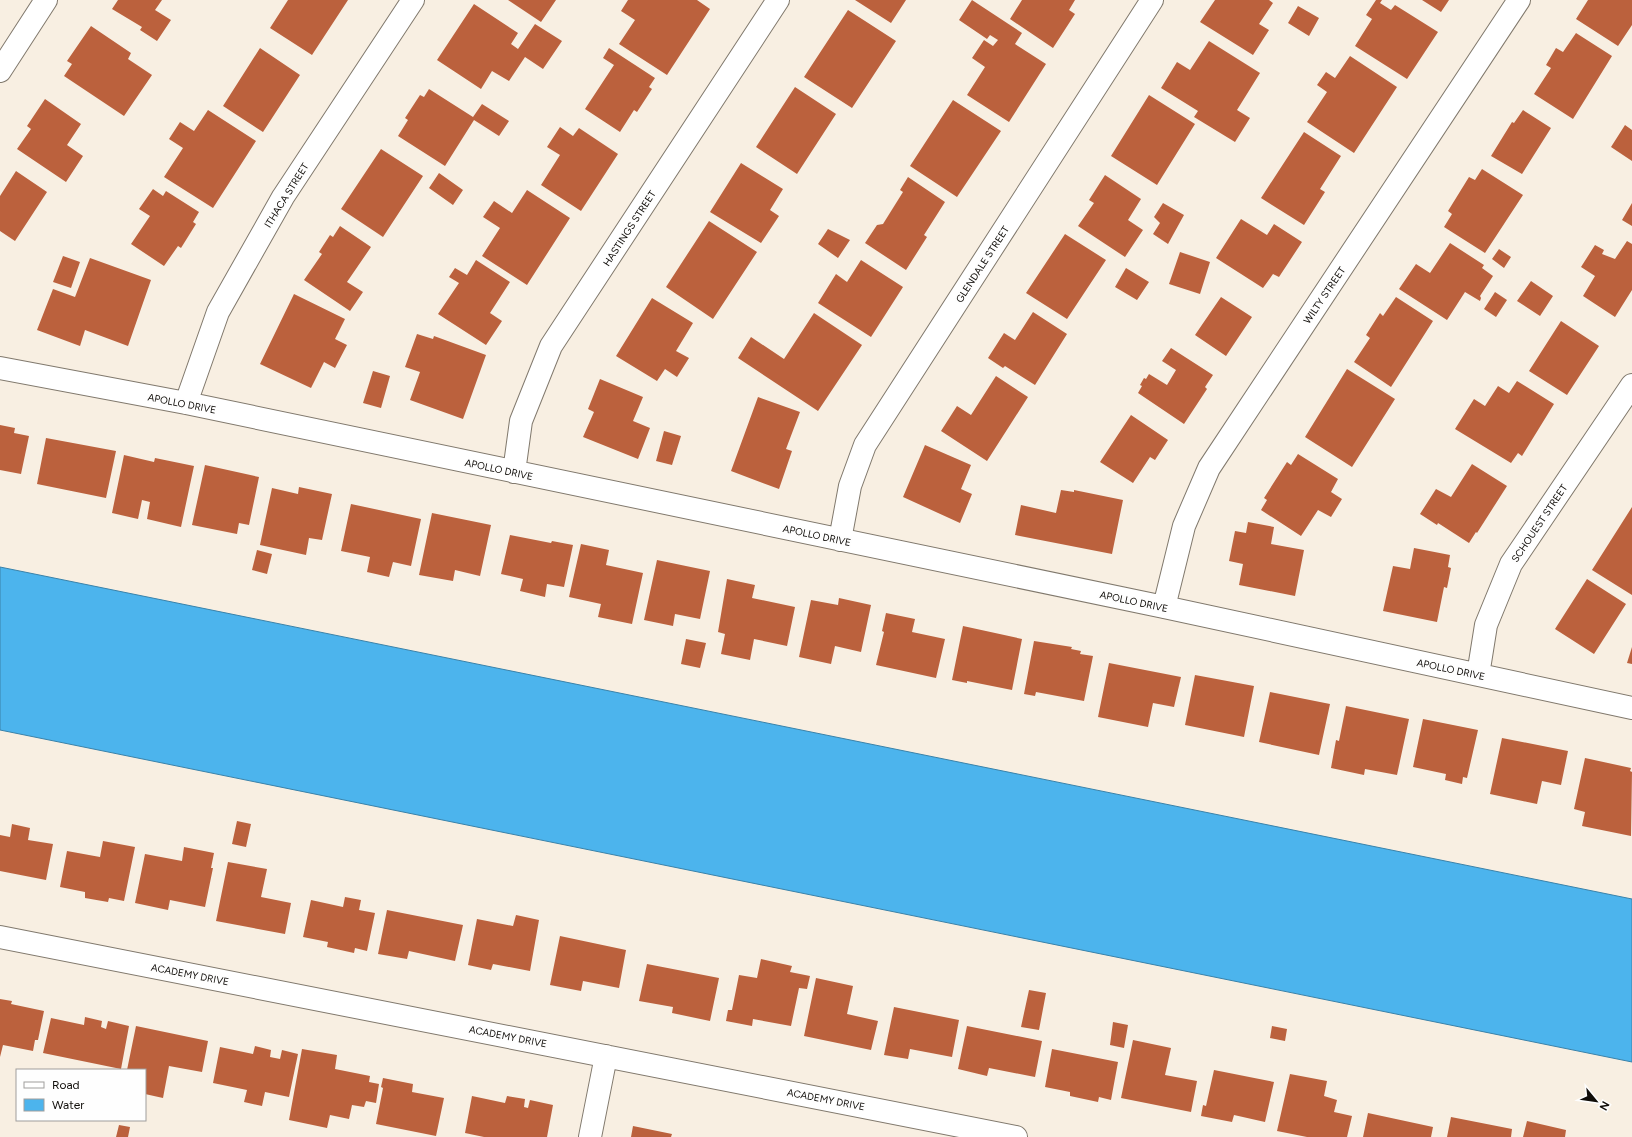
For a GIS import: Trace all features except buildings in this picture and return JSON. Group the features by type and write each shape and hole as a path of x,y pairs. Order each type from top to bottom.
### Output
{"street":[{"path":"0,71 46,0"},
{"name":"ITHACA STREET","path":"186,403 218,312 283,197 413,0"},
{"name":"HASTINGS STREET","path":"514,472 520,421 551,346 778,0"},
{"name":"GLENDALE STREET","path":"840,540 850,486 865,445 1152,0"},
{"name":"WILTY STREET","path":"1164,607 1184,526 1209,468 1519,0"},
{"name":"APOLLO DRIVE","path":"0,368 186,403 1164,607 1632,708"},
{"name":"SCHOUEST STREET","path":"1478,675 1486,625 1511,564 1632,385"},
{"name":"ACADEMY DRIVE","path":"0,937 1016,1137"},
{"path":"590,1137 606,1056"}],"water":[{"path":"0,567 1632,899 1632,1062 0,730"}]}
